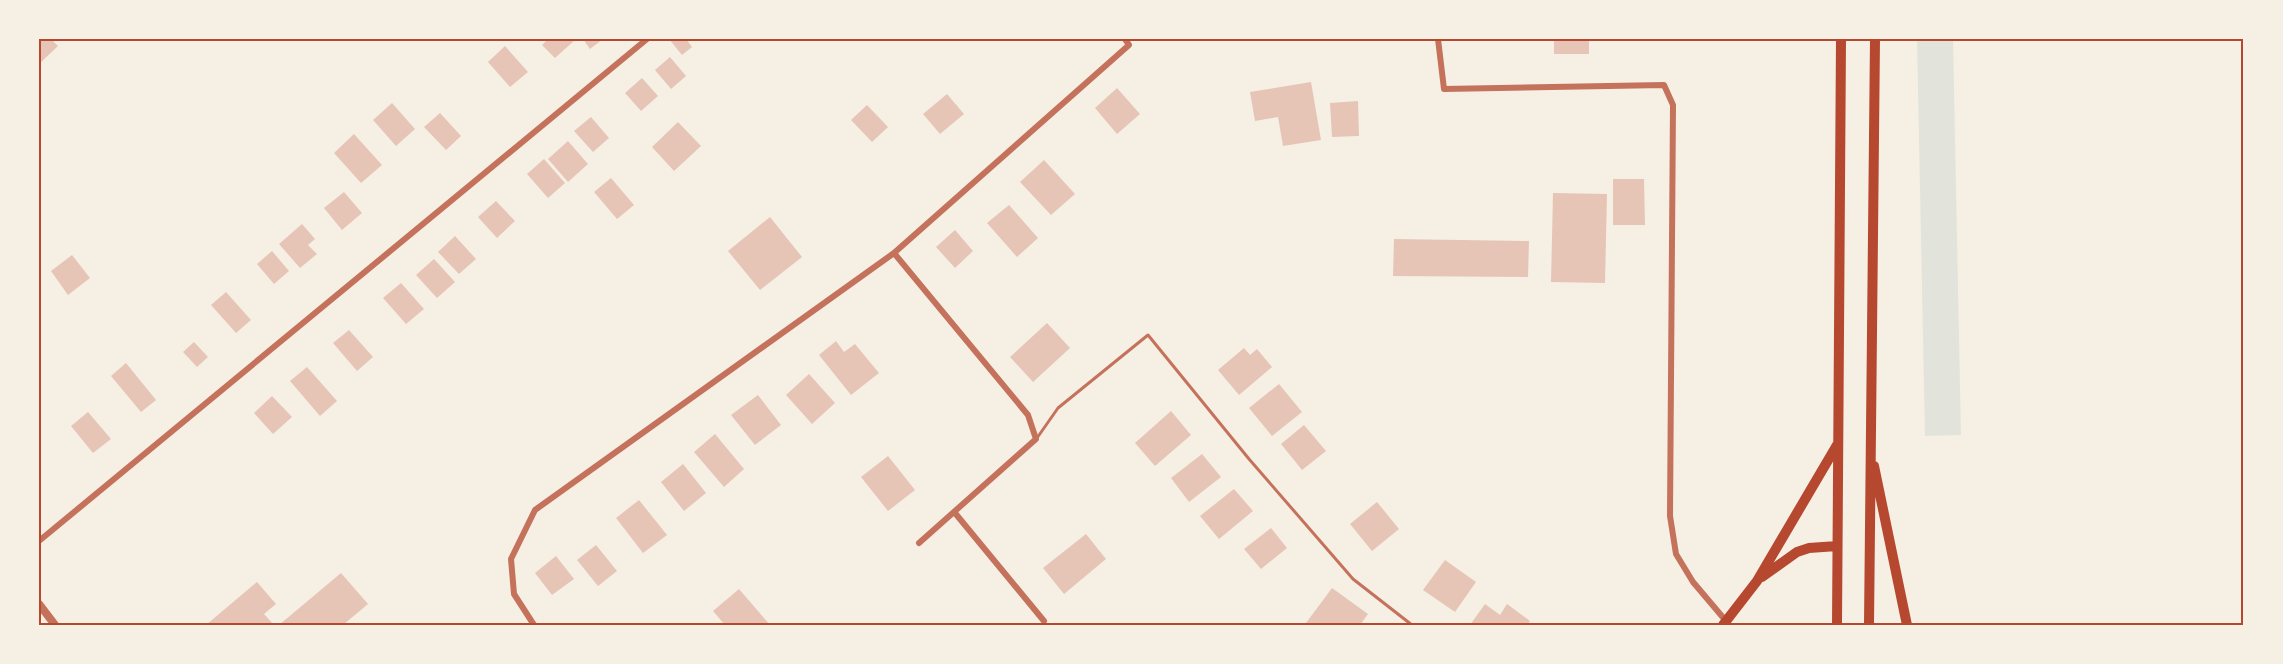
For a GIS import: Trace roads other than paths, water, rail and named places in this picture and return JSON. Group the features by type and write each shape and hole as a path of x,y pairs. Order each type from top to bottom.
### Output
{"main road":[{"path":"1837,625 1841,39"},
{"path":"1869,625 1869,442 1875,39"},
{"path":"1869,442 1906,625"},
{"path":"1725,623 1757,581 1837,444"},
{"path":"1757,581 1797,552 1809,548 1837,546"}],"street":[{"path":"39,541 647,39"},
{"path":"534,625 514,594 511,559 535,510 894,253 1129,45 1125,39"},
{"path":"1438,39 1444,88 1664,85 1673,105 1670,516 1676,554 1693,582 1725,623"},
{"path":"894,253 1028,415 1036,439 919,543"},
{"path":"955,513 1044,621"},
{"path":"39,604 55,625"}],"lane":[{"path":"1036,439 1058,408 1148,335 1249,459 1353,579 1412,625"}]}
